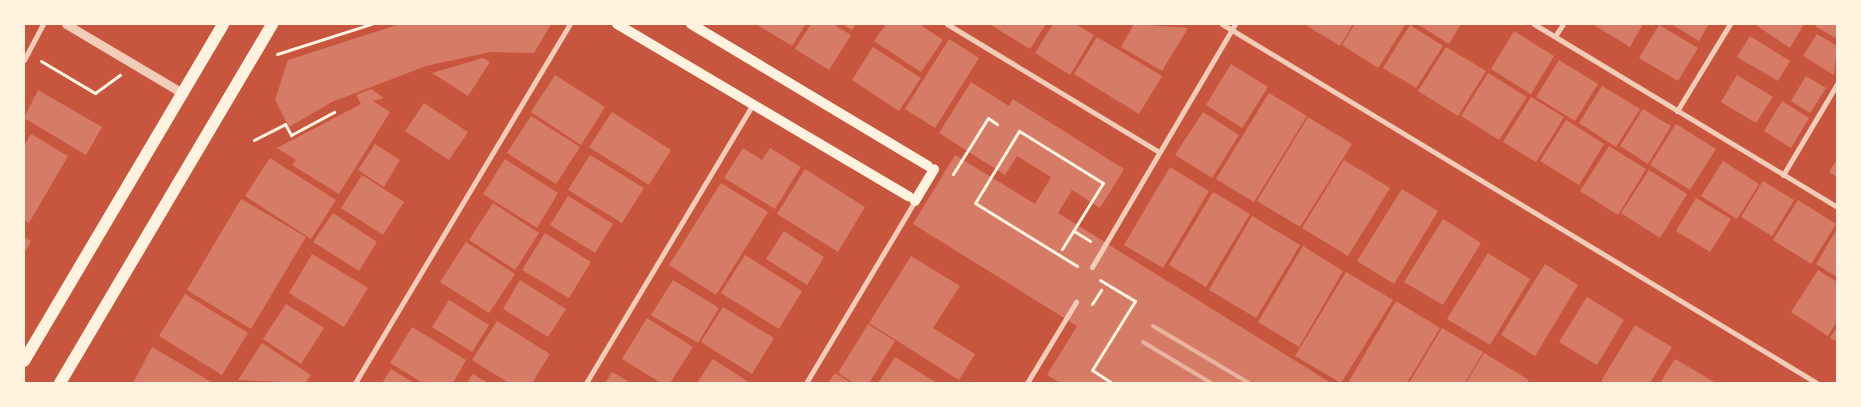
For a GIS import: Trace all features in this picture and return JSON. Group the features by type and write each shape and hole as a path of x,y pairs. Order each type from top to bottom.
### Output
{"main road":[{"path":"24,361 223,24"},
{"path":"60,383 272,24"},
{"path":"618,24 912,199 931,168 691,24"}],"street":[{"path":"24,60 43,24"},
{"path":"66,24 182,93"},
{"path":"355,383 570,24"},
{"path":"948,24 1159,152"},
{"path":"1222,24 1816,383"},
{"path":"1092,266 1235,24"},
{"path":"1534,24 1837,207"},
{"path":"1555,36 1562,24"},
{"path":"1677,111 1730,24"},
{"path":"1783,175 1837,84"},
{"path":"586,383 753,103"},
{"path":"806,383 912,199"},
{"path":"1027,383 1076,302"}],"path":[{"path":"248,66 371,24"},
{"path":"27,53 95,93 135,65"},
{"path":"254,140 285,124 291,135 334,112"},
{"path":"950,179 988,118 997,124"},
{"path":"1062,249 1103,183 1019,131 975,203 1084,270"},
{"path":"1092,275 1134,301 1092,370 1112,383"},
{"path":"1092,304 1101,290"}],"building":[{"path":"400,24 551,24 534,53 491,52 426,66 332,102 289,127 275,100 288,60"},
{"path":"756,24 806,24 792,46"},
{"path":"811,24 833,24 851,35 829,70 795,49"},
{"path":"842,24 856,24 852,30"},
{"path":"886,24 919,24 943,40 921,72 874,41"},
{"path":"989,24 1046,24 1030,49"},
{"path":"1053,24 1075,24 1094,35 1070,75 1035,53"},
{"path":"1134,24 1188,28 1162,71 1121,47"},
{"path":"1304,24 1353,24 1340,46"},
{"path":"1355,24 1406,24 1378,68 1342,45"},
{"path":"1417,24 1461,24 1449,44"},
{"path":"1592,24 1643,24 1630,47"},
{"path":"1671,24 1709,24 1699,41"},
{"path":"1754,24 1804,24 1790,48"},
{"path":"1816,24 1837,24 1837,39 1815,26"},
{"path":"1410,25 1443,46 1416,88 1383,68"},
{"path":"1659,25 1698,48 1678,81 1639,58"},
{"path":"1514,31 1554,56 1531,94 1491,69"},
{"path":"1817,34 1837,46 1834,75 1803,56"},
{"path":"1750,36 1790,61 1778,81 1737,57"},
{"path":"1097,37 1162,76 1139,114 1074,74"},
{"path":"949,39 979,58 935,128 905,109"},
{"path":"873,47 921,78 899,111 852,80"},
{"path":"1446,47 1486,71 1458,116 1418,91"},
{"path":"483,58 490,62 468,96 432,73"},
{"path":"1559,60 1598,84 1575,121 1536,97"},
{"path":"1231,64 1268,87 1242,128 1206,105"},
{"path":"1488,73 1527,97 1499,140 1461,116"},
{"path":"555,75 605,107 581,145 531,112"},
{"path":"1737,75 1773,97 1756,123 1721,102"},
{"path":"1806,76 1826,88 1810,113 1791,101"},
{"path":"971,82 1009,106 1013,99 1124,169 1100,208 1072,190 1058,213 1331,383 1060,383 1047,375 1077,326 913,224 955,155 1035,204 1051,177 1017,156 1005,175 939,133"},
{"path":"1602,86 1640,109 1616,147 1579,123"},
{"path":"371,89 384,98 373,101 390,112 339,194 292,165 296,160 277,148 361,104 356,95"},
{"path":"38,90 102,127 86,155 24,118"},
{"path":"1269,93 1307,116 1254,202 1216,179"},
{"path":"1531,97 1564,117 1536,162 1503,142"},
{"path":"1782,101 1809,118 1791,148 1764,131"},
{"path":"424,103 468,132 449,160 405,131"},
{"path":"1643,109 1671,126 1648,164 1620,146"},
{"path":"612,112 671,150 649,185 589,147"},
{"path":"1203,112 1239,135 1212,178 1175,155"},
{"path":"531,116 580,147 556,184 507,153"},
{"path":"1308,117 1352,144 1300,227 1257,201"},
{"path":"1566,120 1604,144 1579,185 1540,161"},
{"path":"1676,124 1716,149 1690,190 1650,165"},
{"path":"31,134 68,156 29,223 24,220 24,146"},
{"path":"375,144 400,160 384,187 358,170"},
{"path":"1609,146 1646,169 1618,215 1580,191"},
{"path":"743,148 762,160 770,148 801,167 775,209 724,178"},
{"path":"590,155 644,188 622,223 568,190"},
{"path":"270,158 336,200 311,239 245,196"},
{"path":"505,159 558,193 537,228 483,194"},
{"path":"1837,159 1837,177 1829,172"},
{"path":"1344,160 1390,188 1348,256 1302,228"},
{"path":"1723,161 1759,184 1737,219 1701,196"},
{"path":"1170,167 1209,191 1163,268 1124,245"},
{"path":"805,169 865,207 838,252 777,214"},
{"path":"1649,170 1687,194 1660,238 1621,213"},
{"path":"362,175 404,202 383,235 341,208"},
{"path":"1763,181 1794,200 1772,236 1741,217"},
{"path":"721,183 768,212 716,295 669,265"},
{"path":"1402,189 1438,211 1394,284 1357,261"},
{"path":"1213,192 1250,214 1206,287 1169,265"},
{"path":"568,196 613,224 595,253 550,225"},
{"path":"1696,198 1731,219 1710,252 1676,231"},
{"path":"241,199 306,237 251,329 187,290"},
{"path":"1798,200 1836,224 1811,264 1773,240"},
{"path":"493,203 539,233 515,270 469,240"},
{"path":"333,213 377,242 359,271 313,242"},
{"path":"1252,216 1300,245 1256,318 1209,290"},
{"path":"1443,219 1481,243 1443,305 1404,282"},
{"path":"1837,229 1837,277 1816,264"},
{"path":"784,231 824,257 807,285 766,259"},
{"path":"545,233 591,262 569,298 522,270"},
{"path":"24,237 31,241 24,254"},
{"path":"466,242 515,274 489,313 440,282"},
{"path":"1303,246 1343,271 1299,347 1258,322"},
{"path":"1488,253 1530,279 1490,345 1447,319"},
{"path":"312,254 368,288 344,327 289,293"},
{"path":"745,255 802,291 779,329 721,293"},
{"path":"911,256 960,286 933,328 975,354 959,380 869,323"},
{"path":"1545,264 1578,285 1535,356 1501,335"},
{"path":"1818,270 1837,282 1837,321 1828,336 1791,312"},
{"path":"1346,272 1393,300 1341,383 1295,356"},
{"path":"520,280 566,309 548,337 503,309"},
{"path":"673,280 719,308 698,343 651,315"},
{"path":"185,294 248,333 222,375 159,336"},
{"path":"1587,297 1624,320 1597,365 1559,342"},
{"path":"449,300 489,325 472,352 432,327"},
{"path":"1396,301 1440,328 1407,383 1352,383 1349,381"},
{"path":"286,304 324,328 301,364 263,339"},
{"path":"723,307 774,338 752,374 701,342"},
{"path":"647,318 693,347 670,383 661,383 622,359"},
{"path":"497,321 550,354 532,383 509,383 472,360"},
{"path":"868,324 895,341 869,383 854,383 838,373"},
{"path":"1635,325 1672,347 1650,383 1605,383 1601,381"},
{"path":"412,327 466,360 453,383 423,383 390,363"},
{"path":"1837,327 1837,342 1830,338"},
{"path":"1442,328 1483,352 1465,383 1409,383"},
{"path":"262,343 311,375 305,383 238,380"},
{"path":"152,347 213,383 133,383"},
{"path":"1484,353 1529,380 1527,383 1466,383"},
{"path":"895,357 937,383 878,383"},
{"path":"713,359 750,383 697,383"},
{"path":"1675,359 1716,383 1660,383"},
{"path":"391,369 414,383 382,383"},
{"path":"612,372 631,383 605,383"},
{"path":"835,373 851,383 828,383"},
{"path":"473,374 488,383 467,383"}],"railway":[{"path":"1153,326 1249,383"},
{"path":"1143,342 1211,383"}]}
